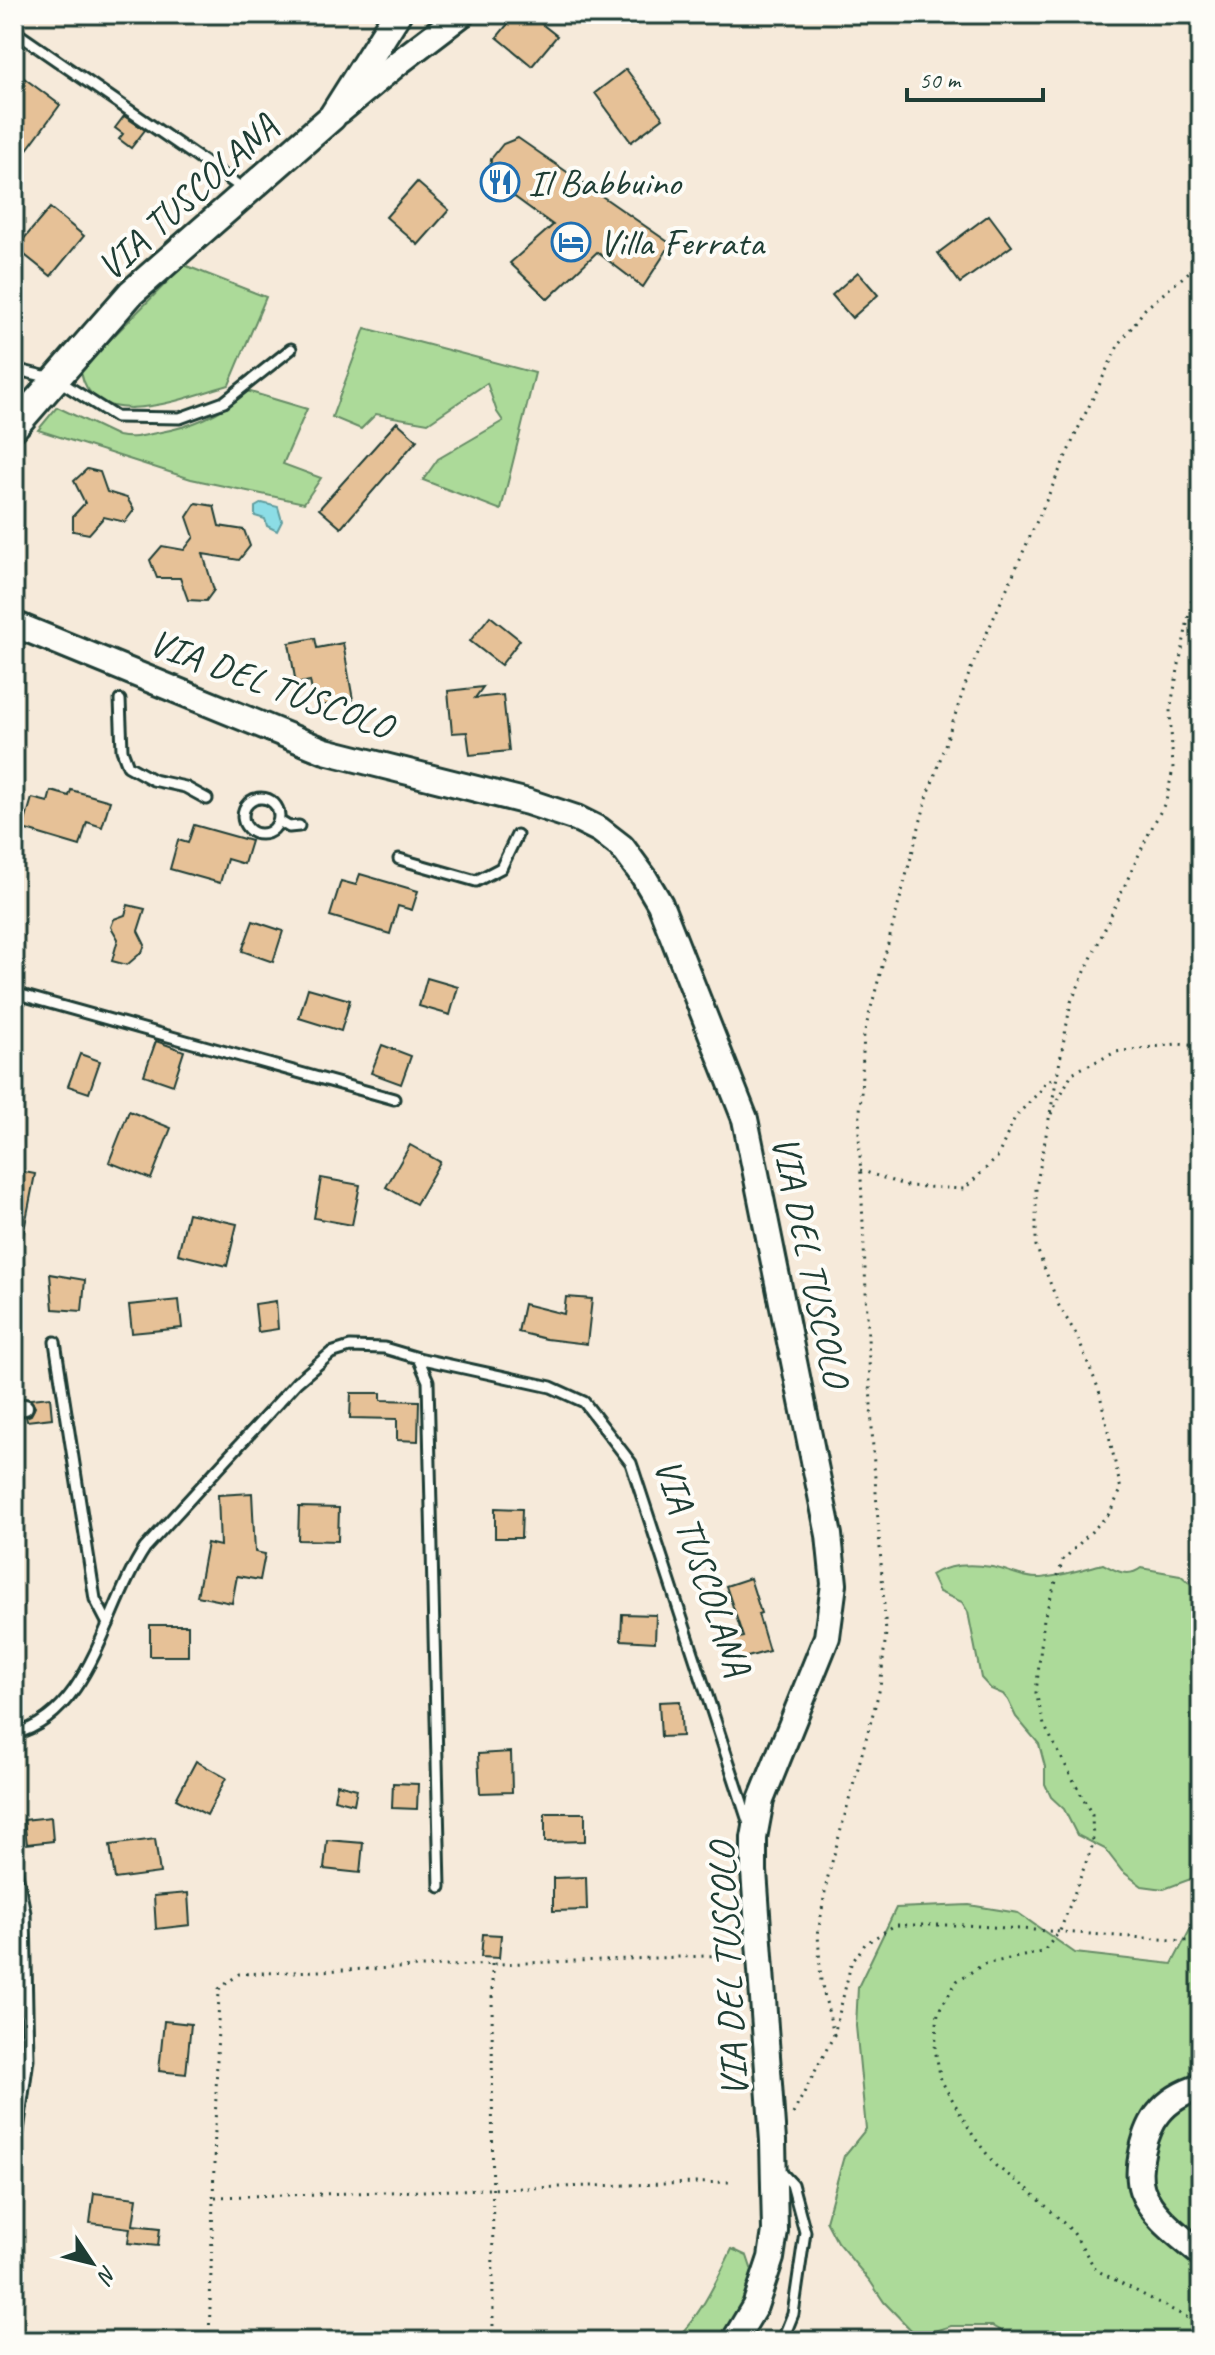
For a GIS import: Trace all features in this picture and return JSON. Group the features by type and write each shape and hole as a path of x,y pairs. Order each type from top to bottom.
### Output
{"main road":[{"name":"VIA TUSCOLANA","path":"14,427 131,293 332,117 397,14"}],"street":[{"path":"332,117 462,14"},
{"path":"375,51 399,62"},
{"name":"VIA DEL TUSCOLO","path":"14,624 325,751 528,802 576,818 600,830 622,847 660,904 745,1119 833,1560 834,1584 827,1637 761,1800 754,1838 775,2231 771,2258 755,2306 734,2341"},
{"path":"1201,2087 1175,2098 1157,2114 1147,2136 1139,2170 1141,2189 1152,2208 1201,2254"}],"lane":[{"path":"14,31 249,192"},
{"path":"14,369 56,379 116,417 180,418 224,402 291,349"},
{"path":"120,700 122,750 128,766 153,780 185,787 207,799"},
{"path":"268,799 277,808 279,821 268,833 256,834 246,828 243,811 250,801 268,799"},
{"path":"279,821 289,827 299,826"},
{"path":"399,859 476,881 501,868 517,835"},
{"path":"14,993 394,1099"},
{"path":"55,1342 95,1599 108,1624"},
{"name":"VIA TUSCOLANA","path":"14,1734 46,1721 76,1690 130,1570 145,1548 297,1382 331,1353 350,1347 384,1348 551,1387 584,1402 631,1463 754,1838"},
{"path":"418,1358 428,1381 440,1887"},
{"path":"14,1858 25,1913 28,2059 14,2160"},
{"path":"773,2153 792,2184 805,2232 793,2314 782,2341"}],"path":[{"path":"834,2035 821,1981 818,1934 827,1880 880,1688 886,1633 873,1450 860,1170 864,1034 926,801 970,671 1118,346 1145,309 1200,264"},
{"path":"1201,529 1195,584 1170,710 1173,769 1166,801 1071,1002 1036,1188 1036,1246 1059,1306 1076,1334 1099,1390 1121,1490 1109,1514 1063,1560 1044,1618 1036,1693 1044,1725 1092,1815 1093,1844 1060,1931 1043,1952 984,1964 957,1981 938,2012 935,2049 941,2080 974,2137 996,2166 1030,2191 1073,2232 1096,2270 1190,2319 1201,2317"},
{"path":"1049,1117 1072,1073 1116,1052 1176,1044 1201,1046"},
{"path":"860,1170 907,1186 964,1189 997,1158 1015,1117 1046,1081 1057,1078"},
{"path":"773,2153 834,2035 851,1964 865,1944 895,1925 964,1925 1201,1942"},
{"path":"209,2341 219,1989 239,1974 732,1955"},
{"path":"492,1964 493,2341"},
{"path":"213,2197 731,2182"}],"green space":[{"path":"184,265 266,297 229,385 145,407 123,408 104,403 89,392 81,372"},
{"path":"365,328 535,373 501,510 423,480 438,459 503,421 487,383 428,423 376,414 361,429 332,417"},
{"path":"247,391 307,409 283,464 321,478 304,503 191,479 38,430 57,407 118,436 142,436 204,419"},
{"path":"1103,1564 1122,1572 1131,1573 1141,1568 1180,1575 1198,1590 1201,1588 1201,1887 1196,1877 1164,1889 1142,1886 1122,1871 1105,1849 1077,1835 1064,1809 1051,1797 1045,1784 1045,1767 1039,1744 1016,1717 1003,1694 991,1689 981,1678 968,1612 962,1602 939,1592 931,1575 952,1567 976,1565 1041,1578"},
{"path":"969,1905 1018,1913 1075,1953 1172,1964 1201,1909 1201,2341 1018,2341 992,2326 951,2326 917,2336 884,2302 837,2242 826,2221 844,2156 866,2129 856,2026 858,1987 896,1908"},
{"path":"732,2249 747,2256 755,2280 719,2341 672,2341 699,2311"}],"water":[{"path":"262,503 278,507 282,521 277,531 267,526 265,519 255,516 255,507"}],"building":[{"path":"516,14 529,14 557,36 532,66 497,37"},
{"path":"626,69 663,118 631,142 595,93"},
{"path":"20,75 60,105 14,167 14,84"},
{"path":"124,116 145,130 131,148 119,139 123,134 115,128"},
{"path":"518,138 671,244 643,287 597,252 548,299 510,263 553,225 490,179 491,159 503,144"},
{"path":"417,182 449,210 418,245 386,217"},
{"path":"50,208 84,236 51,276 16,248"},
{"path":"989,215 1012,246 960,283 938,253"},
{"path":"858,272 878,295 852,318 832,295"},
{"path":"397,422 417,440 341,528 319,509"},
{"path":"87,469 100,472 107,492 127,498 134,510 125,522 104,517 89,534 73,531 73,516 85,503 74,481"},
{"path":"196,503 214,506 219,526 244,530 250,546 239,560 203,554 214,590 206,601 188,600 180,578 157,578 150,560 162,546 184,550 194,537 187,517"},
{"path":"490,616 520,640 501,665 470,641"},
{"path":"315,638 317,648 343,643 353,700 315,707 310,681 296,684 289,643"},
{"path":"483,687 475,698 503,695 509,751 470,755 467,732 452,733 448,691"},
{"path":"71,790 110,801 102,827 87,822 80,846 23,829 32,798 48,802 51,791 69,796"},
{"path":"194,825 251,841 244,864 227,859 220,883 170,869 178,840 188,843"},
{"path":"360,874 418,891 412,910 398,906 390,934 330,916 341,881 356,885"},
{"path":"128,905 145,909 138,931 145,945 142,952 127,965 112,961 118,939 111,927 114,919 125,915"},
{"path":"253,921 283,931 273,962 242,951"},
{"path":"427,978 458,987 450,1015 419,1006"},
{"path":"308,988 350,1000 341,1031 299,1018"},
{"path":"156,1041 184,1051 173,1085 144,1075"},
{"path":"382,1045 411,1056 401,1084 371,1073"},
{"path":"80,1054 100,1061 89,1093 68,1086"},
{"path":"129,1111 171,1128 151,1179 109,1162"},
{"path":"410,1145 440,1162 416,1204 386,1187"},
{"path":"14,1170 35,1174 21,1246 14,1245"},
{"path":"321,1178 360,1185 352,1225 314,1218"},
{"path":"188,1213 237,1224 227,1266 178,1254"},
{"path":"50,1274 85,1280 82,1311 53,1309"},
{"path":"566,1297 592,1299 587,1344 518,1332 524,1304 564,1314"},
{"path":"179,1300 182,1328 132,1333 129,1305"},
{"path":"276,1301 278,1329 258,1332 255,1304"},
{"path":"351,1393 381,1393 381,1400 419,1401 418,1441 397,1440 397,1419 350,1418"},
{"path":"50,1397 52,1418 27,1421 26,1417 35,1407 30,1399"},
{"path":"252,1493 255,1552 265,1554 260,1580 237,1576 232,1603 197,1596 207,1543 220,1546 218,1495"},
{"path":"299,1507 339,1508 338,1541 298,1540"},
{"path":"495,1508 522,1509 521,1538 495,1538"},
{"path":"750,1578 769,1651 733,1661 727,1641 743,1637 726,1586"},
{"path":"622,1614 656,1615 655,1642 621,1640"},
{"path":"150,1625 188,1625 188,1656 150,1656"},
{"path":"680,1701 682,1736 661,1737 659,1702"},
{"path":"511,1752 512,1792 480,1793 478,1754"},
{"path":"196,1761 226,1778 207,1815 176,1799"},
{"path":"393,1783 418,1784 417,1809 392,1808"},
{"path":"337,1784 357,1789 354,1804 334,1799"},
{"path":"545,1813 585,1813 585,1841 545,1842"},
{"path":"51,1817 53,1841 27,1844 24,1820"},
{"path":"155,1839 160,1873 115,1879 110,1845"},
{"path":"327,1840 363,1843 360,1873 324,1869"},
{"path":"586,1877 587,1910 553,1911 553,1878"},
{"path":"188,1893 190,1925 156,1929 154,1896"},
{"path":"483,1934 501,1935 499,1958 481,1957"},
{"path":"164,2021 191,2024 186,2074 159,2071"},
{"path":"94,2193 137,2198 133,2225 160,2228 158,2246 128,2243 130,2228 90,2223"}],"place":[{"name":"Il Babbuino","path":"500,182"},
{"name":"Villa Ferrata","path":"571,242"}]}
